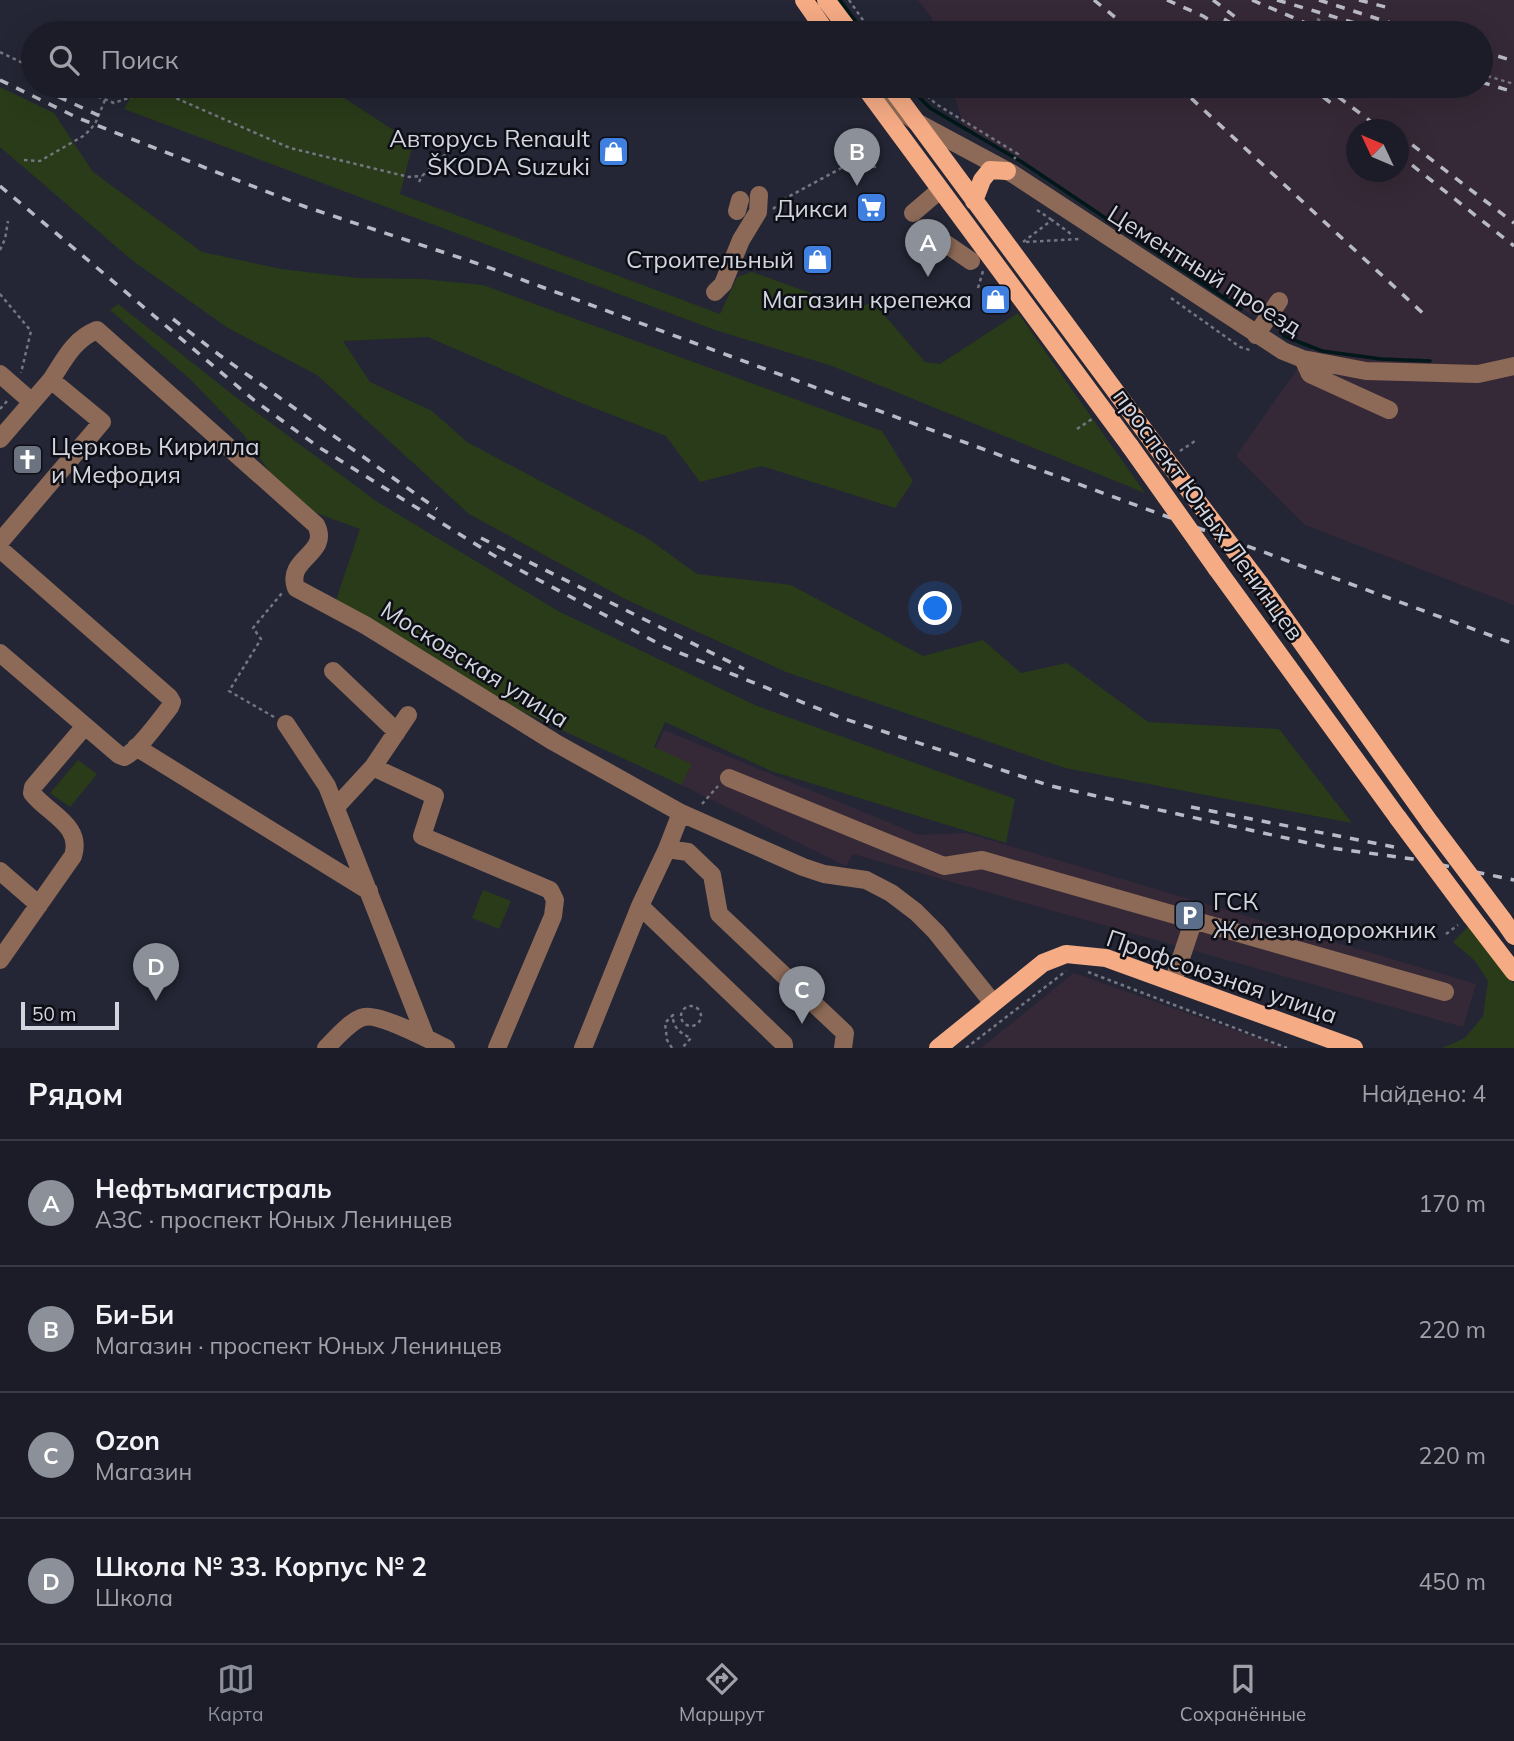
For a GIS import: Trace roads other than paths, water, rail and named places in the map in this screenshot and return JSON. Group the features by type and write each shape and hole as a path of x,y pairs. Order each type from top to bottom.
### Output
{"main road":[{"path":"804,0 819,21"},
{"path":"826,0 842,21"},
{"name":"проспект Юных Ленинцев","path":"872,98 1130,446 1398,818 1466,919 1514,972"},
{"name":"проспект Юных Ленинцев","path":"899,98 974,201 1171,455 1260,584 1514,936"},
{"path":"974,201 982,180 990,170 1007,171"},
{"name":"Профсоюзная улица","path":"938,1048 1042,962 1066,954 1106,958 1346,1047"}],"street":[{"name":"Цементный проезд","path":"882,98 918,123 1007,171 1283,351 1303,359 1366,372 1478,374 1514,366"},
{"path":"896,133 918,123"},
{"path":"940,190 918,221 977,266"},
{"path":"715,292 742,263 741,240 759,204"},
{"path":"1256,335 1279,301"},
{"name":"Московская улица","path":"51,380 84,335 97,330 316,524 320,542 295,570 293,579 296,588 365,625 543,736 686,815 824,874 866,880 891,893 936,932 993,1003"},
{"path":"1303,359 1310,374 1389,410"},
{"path":"0,374 32,402"},
{"path":"0,439 51,380 102,422 0,542"},
{"path":"0,549 172,702 130,754 124,757 0,653"},
{"path":"333,671 397,733"},
{"path":"336,807 373,767 408,715"},
{"path":"286,724 320,772 336,807 426,1038"},
{"path":"0,960 73,856 76,844 72,831 32,793 33,787 85,726"},
{"path":"136,747 369,891"},
{"path":"373,767 435,796 422,836 550,890 555,900 553,916 497,1048"},
{"path":"729,778 944,866 982,860 1445,992"},
{"path":"583,1048 640,906 686,815"},
{"path":"667,849 688,852 712,875 719,914 845,1033 843,1048"},
{"path":"0,871 39,905"},
{"path":"640,906 784,1044 784,1048"},
{"path":"1173,982 1194,922"},
{"path":"326,1048 355,1020 367,1015 388,1021 446,1048"}],"waterway":[{"path":"840,0 855,21"},
{"path":"920,98 930,108 1022,162 1241,309"},
{"path":"1284,336 1322,351 1381,359 1430,361"}],"railway":[{"path":"1094,0 1119,21"},
{"path":"1167,0 1211,21"},
{"path":"1213,0 1238,19"},
{"path":"1252,0 1301,21"},
{"path":"1277,0 1348,21"},
{"path":"1319,0 1385,21"},
{"path":"1359,0 1393,9"},
{"path":"1493,55 1514,61"},
{"path":"0,80 21,90"},
{"path":"1493,86 1514,92"},
{"path":"37,98 78,118 306,207 482,265 1514,644"},
{"path":"61,98 102,117"},
{"path":"1191,98 1428,318"},
{"path":"1325,98 1331,103"},
{"path":"1340,98 1368,119"},
{"path":"1409,142 1514,223"},
{"path":"1409,163 1514,246"},
{"path":"0,186 255,401 320,448 503,561 665,647 839,717 1051,786 1331,848 1413,859 1514,880"},
{"path":"173,319 218,354 437,509"},
{"path":"481,538 744,669"},
{"path":"1191,807 1394,847"}],"place":[{"name":"Авторусь Renault ŠKODA Suzuki","path":"613,152"},
{"name":"Би-Би","path":"857,186"},
{"name":"Дикси","path":"871,208"},
{"name":"Строительный","path":"817,259"},
{"name":"Нефтьмагистраль","path":"928,277"},
{"name":"Магазин крепежа","path":"995,299"},
{"name":"Церковь Кирилла и Мефодия","path":"28,460"},
{"name":"ГСК Железнодорожник","path":"1190,915"},
{"name":"Школа № 33. Корпус № 2","path":"156,1001"},
{"name":"Ozon","path":"802,1024"}]}
